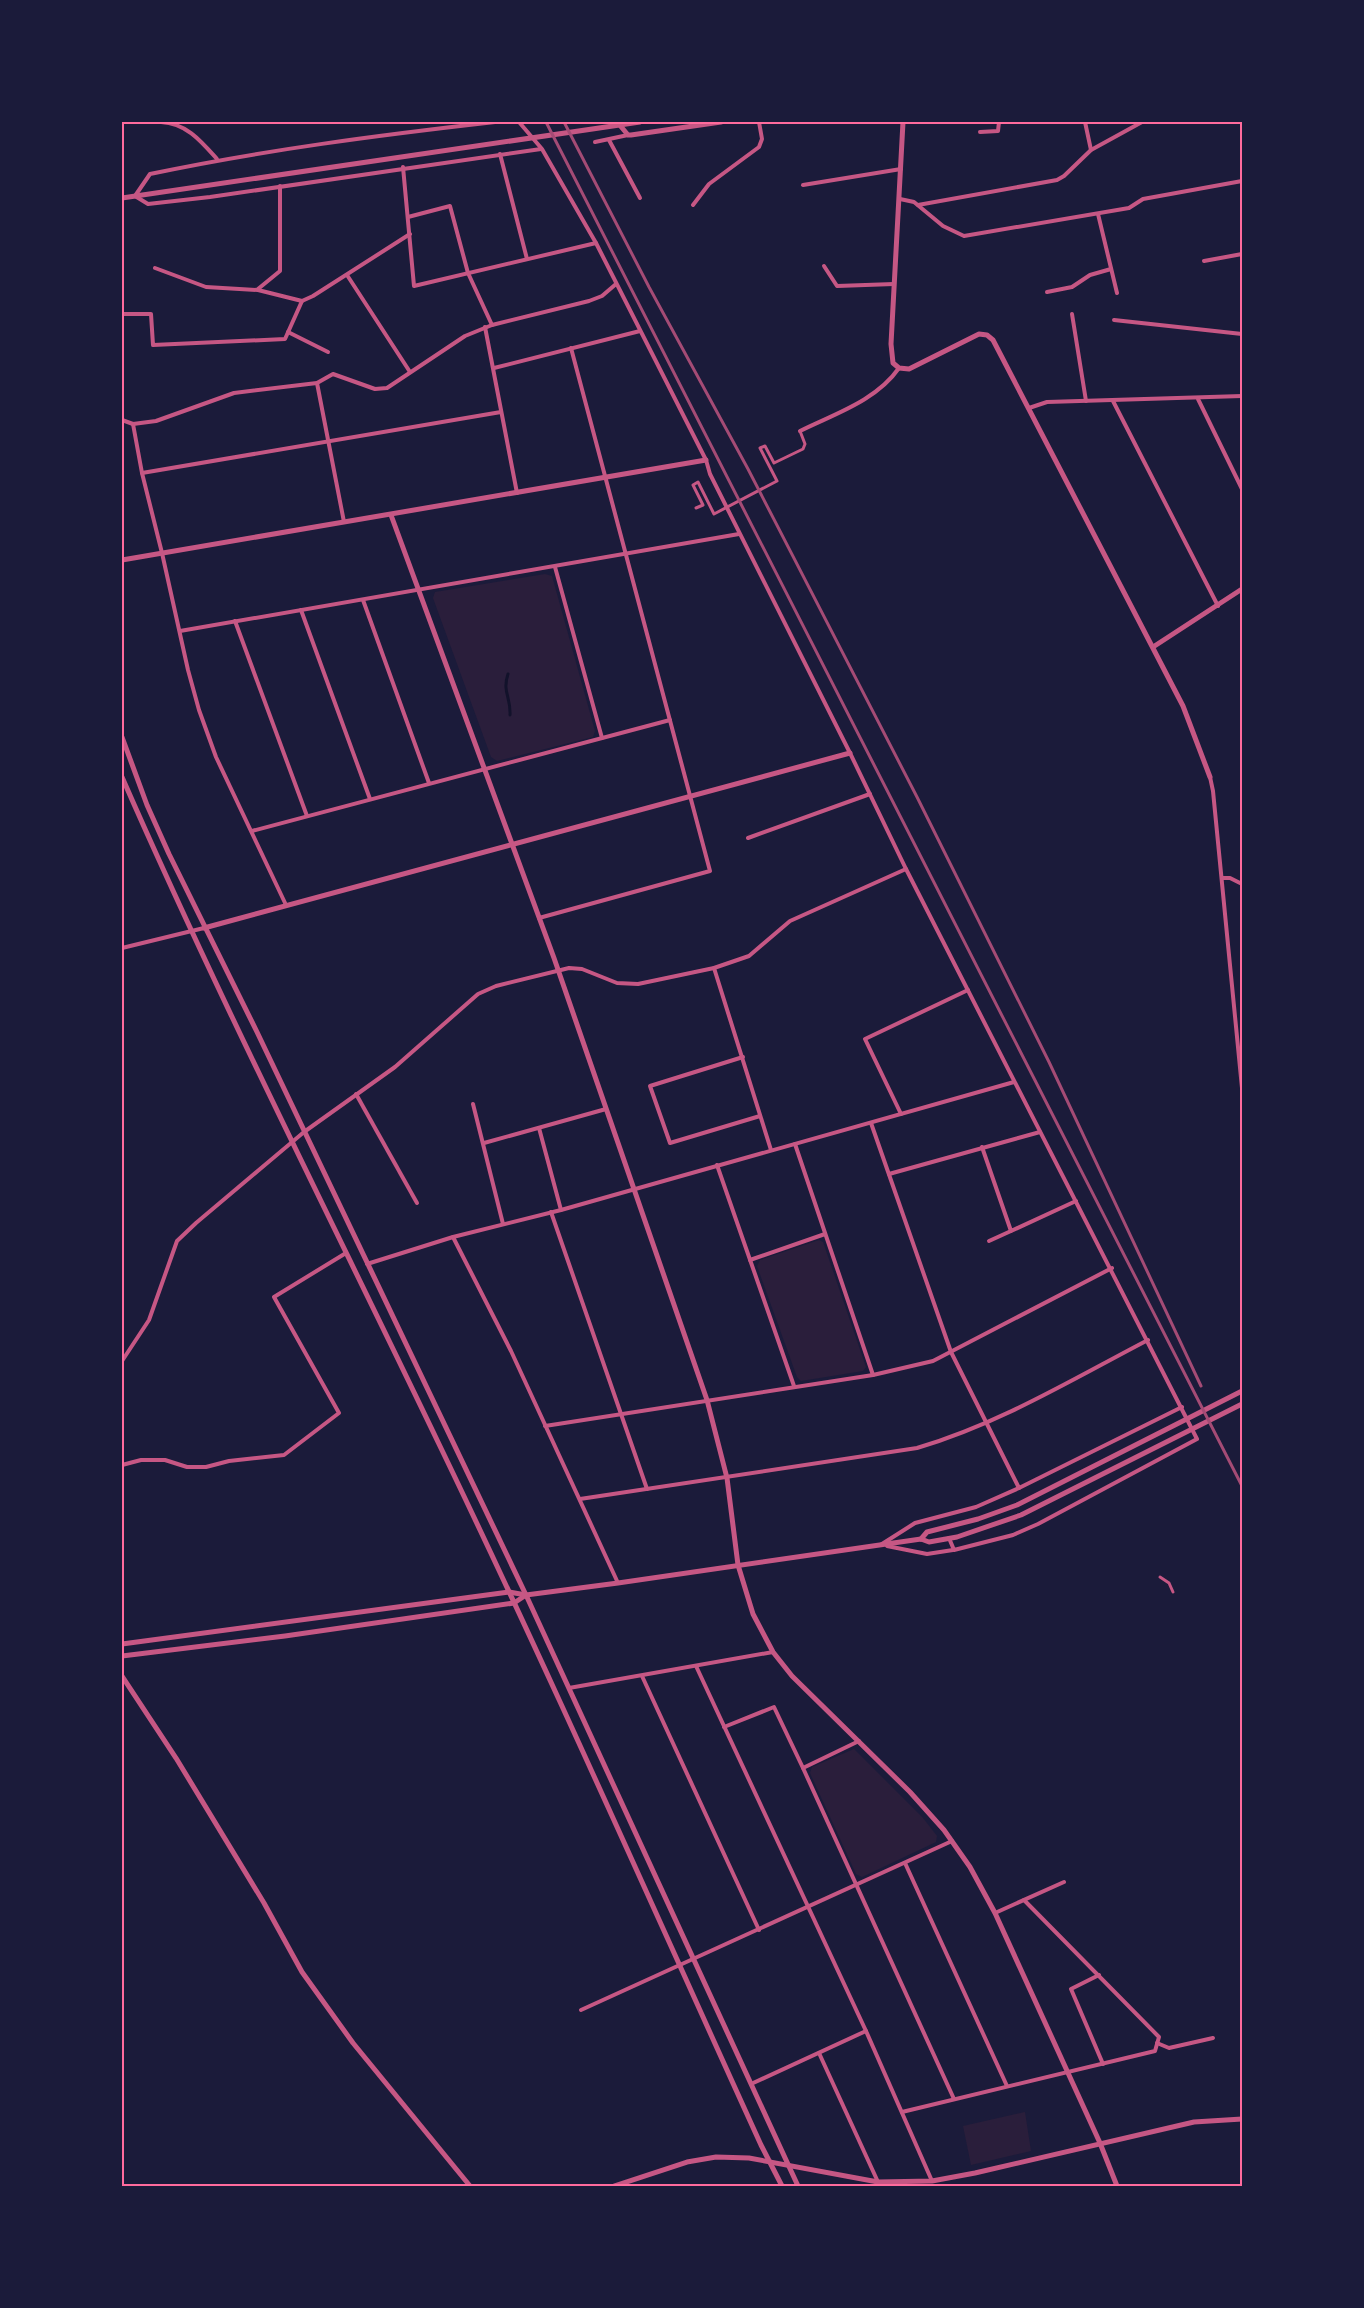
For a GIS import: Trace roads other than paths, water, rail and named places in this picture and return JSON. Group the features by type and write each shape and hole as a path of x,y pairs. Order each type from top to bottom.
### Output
{"street":[{"path":"160,122 185,128 201,141 218,160"},
{"path":"185,128 186,122"},
{"path":"135,196 150,174 218,160 427,129 495,122"},
{"path":"519,122 542,149 596,243 706,460 710,474 739,534 906,869 1112,1268 1197,1439 1038,1524 1013,1534 954,1550 927,1554 880,1545"},
{"path":"616,122 628,135"},
{"path":"122,198 640,122"},
{"path":"595,142 721,122"},
{"path":"693,205 709,184 759,147 762,139 759,122"},
{"path":"903,122 891,355 893,363 898,368 909,369 974,335 987,335 995,343 1189,718 1210,777 1242,1089"},
{"path":"980,132 998,130 999,122"},
{"path":"1085,122 1091,150"},
{"path":"918,206 1057,180 1091,150 1142,122"},
{"path":"609,140 640,198"},
{"path":"135,196 148,204 542,149"},
{"path":"500,154 527,259"},
{"path":"403,167 414,286 596,243"},
{"path":"803,185 901,169"},
{"path":"900,199 909,200 943,226 964,236 1129,208 1143,199 1242,181"},
{"path":"258,290 280,271 280,186"},
{"path":"408,217 450,206 468,273 492,325"},
{"path":"1098,214 1117,293"},
{"path":"122,314 151,314 153,345 285,339 302,301 410,234"},
{"path":"1204,261 1242,254"},
{"path":"824,266 837,285 894,284"},
{"path":"154,268 206,287 258,290 302,301"},
{"path":"1047,292 1072,287 1090,275 1111,269"},
{"path":"347,275 410,372"},
{"path":"122,420 133,424 156,421 234,393 317,383 333,374 375,389 387,388 465,336 492,325 589,301 602,296 616,284"},
{"path":"1072,314 1086,401"},
{"path":"1114,321 1242,334"},
{"path":"485,327 517,493"},
{"path":"494,368 640,331"},
{"path":"288,332 328,352"},
{"path":"539,918 710,871 571,348"},
{"path":"696,508 703,505 693,485 698,482 714,514 777,482 760,448 765,446 774,464 803,449 805,444 800,431 878,391 890,380 898,368"},
{"path":"317,383 344,522"},
{"path":"1029,408 1047,402 1242,396"},
{"path":"1198,399 1240,480 1242,489"},
{"path":"1113,401 1218,606"},
{"path":"142,473 501,412"},
{"path":"133,424 142,473 199,710 216,757 286,905"},
{"path":"122,560 706,460"},
{"path":"391,514 559,972 707,1400 727,1478 738,1565 753,1614 773,1652 792,1676 910,1792 952,1841 970,1867 995,1913 1100,2143 1117,2187"},
{"path":"180,631 739,534"},
{"path":"555,567 602,738"},
{"path":"1153,647 1242,589"},
{"path":"363,600 429,783"},
{"path":"301,610 370,799"},
{"path":"235,621 307,816"},
{"path":"252,831 670,720"},
{"path":"122,737 147,805 204,928 526,1595 798,2187"},
{"path":"122,948 204,928 850,753"},
{"path":"122,777 583,1750 782,2187"},
{"path":"748,838 870,794"},
{"path":"122,1361 149,1320 177,1241 304,1132 395,1067 478,994 496,986 570,968 582,969 618,983 638,984 714,968 749,956 790,921 906,869"},
{"path":"1222,878 1230,878 1242,884"},
{"path":"714,968 771,1150"},
{"path":"901,1114 865,1039 968,990"},
{"path":"742,1057 650,1086 670,1143 760,1116"},
{"path":"367,1264 1014,1082"},
{"path":"356,1094 417,1203"},
{"path":"474,1104 503,1224"},
{"path":"484,1143 606,1109"},
{"path":"871,1123 951,1352 1019,1488"},
{"path":"539,1128 561,1210"},
{"path":"889,1173 1041,1132"},
{"path":"795,1144 873,1375"},
{"path":"982,1147 1011,1231"},
{"path":"717,1165 794,1386"},
{"path":"989,1241 1076,1201"},
{"path":"551,1212 647,1489"},
{"path":"750,1260 825,1234"},
{"path":"453,1238 511,1351 618,1583"},
{"path":"122,1465 141,1460 165,1460 187,1467 206,1467 229,1461 284,1455 339,1413 274,1297 346,1253"},
{"path":"545,1426 873,1375 914,1366 951,1352 1112,1268"},
{"path":"580,1499 917,1448 987,1424 1148,1340"},
{"path":"921,1539 927,1532 964,1524 1038,1495 1242,1391"},
{"path":"122,1644 508,1592 526,1595 921,1539 929,1542 950,1538 1004,1522 1032,1510 1242,1404"},
{"path":"880,1545 915,1523 976,1507 1019,1488 1182,1407"},
{"path":"950,1538 954,1550"},
{"path":"1161,1578 1169,1583 1173,1592"},
{"path":"122,1656 514,1604 526,1595"},
{"path":"568,1688 773,1652"},
{"path":"696,1666 866,2031 932,2181"},
{"path":"122,1676 176,1758 264,1903 302,1972 353,2043 470,2187"},
{"path":"642,1676 759,1930"},
{"path":"724,1727 774,1707 954,2099"},
{"path":"803,1768 859,1741"},
{"path":"580,2010 952,1841"},
{"path":"905,1863 1007,2086"},
{"path":"995,1913 1064,1882"},
{"path":"902,2112 1155,2051 1160,2037 1024,1900"},
{"path":"1099,1975 1071,1989 1103,2064"},
{"path":"751,2084 866,2031"},
{"path":"1157,2043 1169,2048 1213,2038"},
{"path":"819,2053 878,2182"},
{"path":"614,2187 687,2162 716,2157 769,2161 898,2185 975,2173 1194,2122 1242,2118"}],"waterway":[{"path":"508,674 506,690 510,715"}],"railway":[{"path":"546,122 1242,1486"},
{"path":"564,122 649,287 748,469 917,797 1049,1062 1201,1386"}]}
